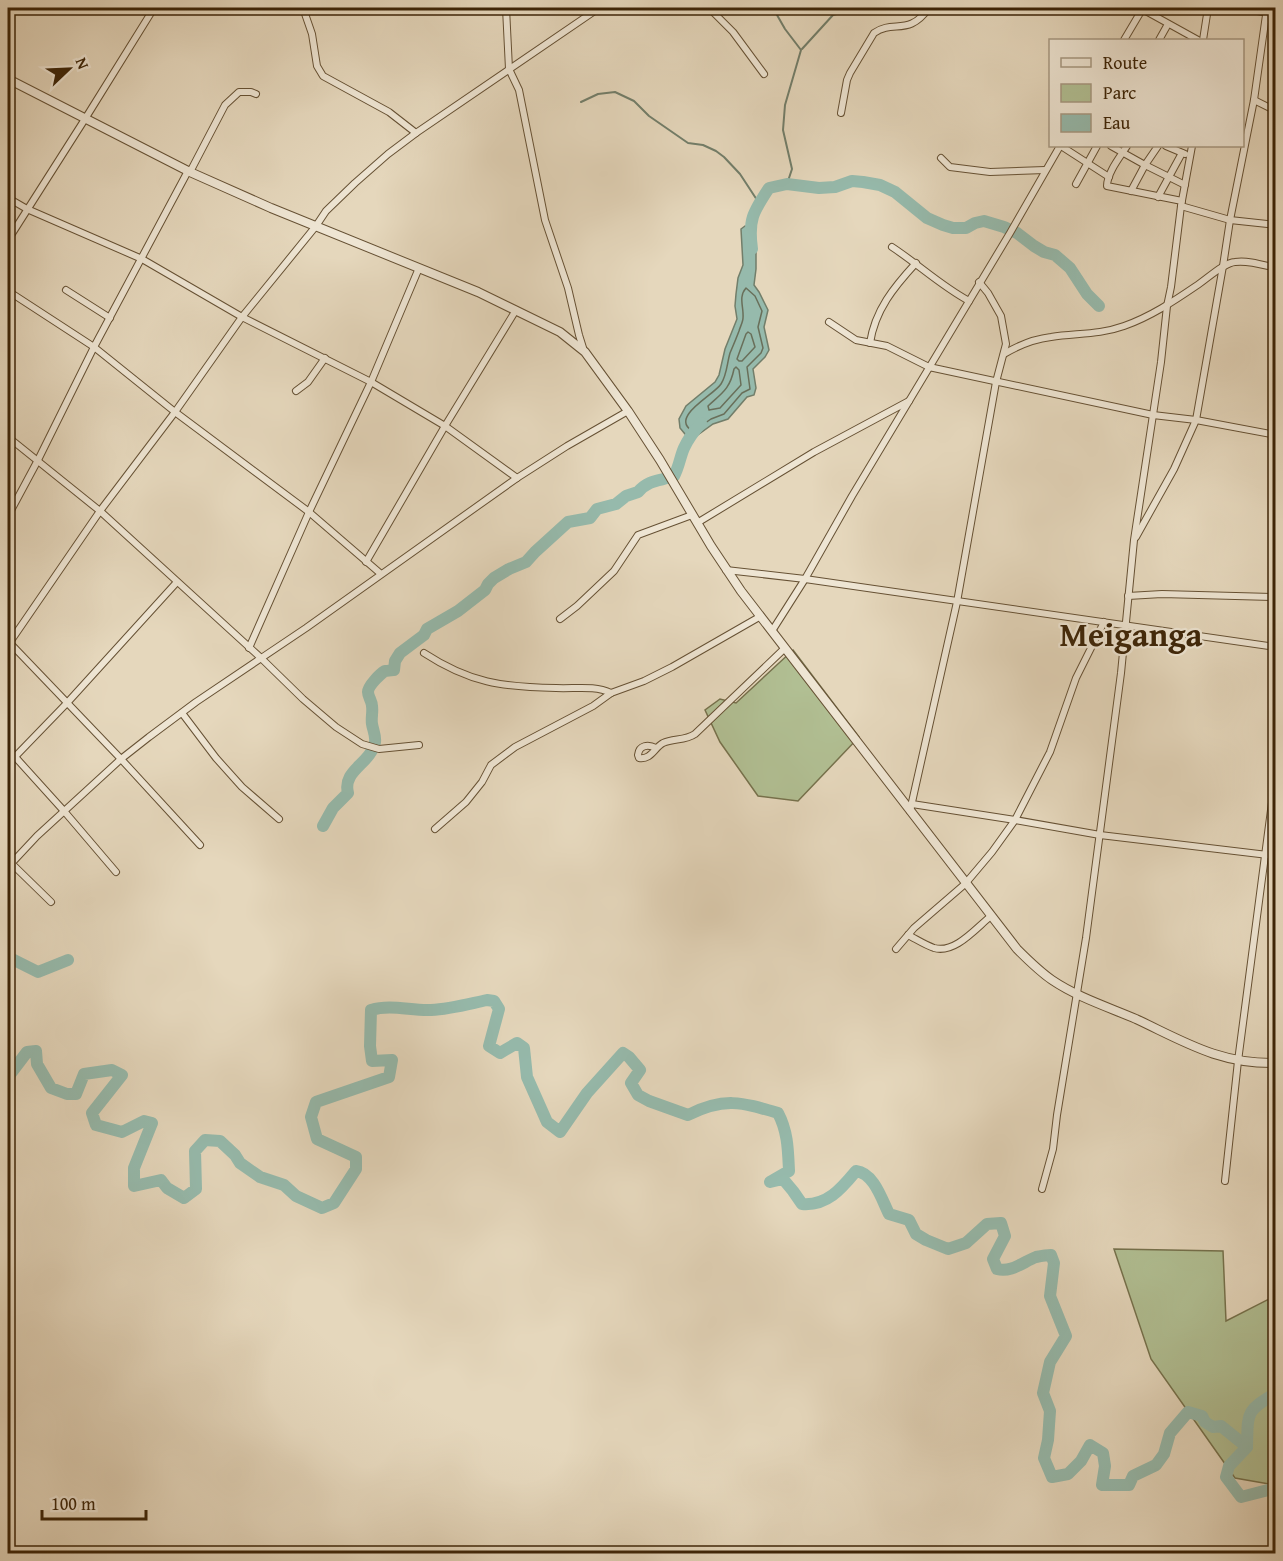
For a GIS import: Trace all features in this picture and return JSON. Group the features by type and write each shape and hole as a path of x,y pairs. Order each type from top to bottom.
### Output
{"street":[{"path":"8,240 154,8"},
{"path":"303,8 312,34 317,66 323,76 388,112 416,133"},
{"path":"507,8 509,69 519,90 545,220 568,288 585,352"},
{"path":"200,845 121,759 8,643 242,317 326,212 388,154 416,133 599,8"},
{"path":"709,8 733,32 764,74"},
{"path":"841,113 847,80 874,33 878,30 908,26 923,16 929,8"},
{"path":"1126,38 1142,8 1192,39"},
{"path":"1203,39 1208,8"},
{"path":"1134,540 1174,470 1196,420 1230,220 1270,11 1245,8"},
{"path":"1160,39 1168,24"},
{"path":"8,78 189,172 419,268 516,310 560,332 585,352 628,411 726,570 1017,949 1053,981 1200,1049 1238,1061 1275,1063"},
{"path":"8,516 94,347 225,105 239,92 256,94"},
{"path":"1254,100 1275,111"},
{"path":"772,631 805,579 1059,147"},
{"path":"1062,147 1109,177"},
{"path":"1076,184 1096,147"},
{"path":"1113,147 1185,184"},
{"path":"1126,147 1106,182 1107,186 1158,196 1230,220 1275,225"},
{"path":"1131,191 1157,147"},
{"path":"1168,147 1190,157"},
{"path":"1042,1189 1053,1149 1078,994 1121,673 1134,540 1192,147"},
{"path":"1158,196 1182,153"},
{"path":"941,158 950,167 983,171 1045,170"},
{"path":"8,198 27,209 142,259 242,317 371,382 445,426 517,478"},
{"path":"892,247 969,301"},
{"path":"1004,354 1019,345 1036,340 1092,334 1124,326 1167,306 1232,262 1245,261 1275,268"},
{"path":"870,343 873,325 887,298 916,263"},
{"path":"249,648 309,512 371,382 419,268"},
{"path":"911,808 957,602 996,382 1006,345 1001,316 980,282"},
{"path":"66,290 110,318"},
{"path":"8,291 94,347 175,412 309,512 381,574"},
{"path":"366,562 516,310"},
{"path":"829,322 856,340 887,346 929,367 1153,415 1196,420 1275,435"},
{"path":"296,391 308,382 325,358"},
{"path":"697,523 814,452 909,400"},
{"path":"51,902 9,864 121,759 182,713 517,478 628,411"},
{"path":"8,437 100,512 336,727 362,744 385,749 419,745"},
{"path":"560,619 605,580 638,535 692,515"},
{"path":"726,570 805,579 1275,646"},
{"path":"8,764 177,582"},
{"path":"1128,596 1162,594 1275,597"},
{"path":"435,829 466,802 482,782 491,765 515,747 593,706 611,693 644,681 672,667 761,616"},
{"path":"896,949 908,935 966,884 1015,820 1050,752 1076,678 1104,622"},
{"path":"656,748 664,742 695,734 785,648"},
{"path":"424,653 454,671 488,682 514,687 596,688 611,693"},
{"path":"182,713 229,773 279,819"},
{"path":"8,749 116,872"},
{"path":"1225,1181 1275,772"},
{"path":"911,808 1015,820 1100,835 1275,856"},
{"path":"908,935 933,948 940,949 956,944 991,916"}],"green space":[{"path":"793,650 859,737 798,801 758,796 720,742 705,710 720,699 736,703"},
{"path":"1114,1249 1223,1251 1226,1321 1275,1296 1275,1485 1235,1478 1151,1359"}],"water":[{"path":"748,227 756,251 754,285 768,310 764,327 769,350 753,369 756,388 754,395 747,397 728,419 713,424 695,437 685,434 680,428 679,419 686,406 715,382 719,375 725,349 737,319 736,294 738,278 743,265 741,229"}],"waterway":[{"path":"773,8 801,50 785,105 783,130 792,169 787,184"},
{"path":"802,49 833,15 833,8"},
{"path":"833,15 858,8"},
{"path":"581,102 598,94 615,92 634,101 649,116 688,143 703,145 724,157 740,174 759,203"},
{"path":"752,249 751,223 769,188 787,184 819,188 835,187 852,181 863,182 880,185 895,192 927,218 943,225 966,228 984,221 1017,233 1044,252 1055,255 1070,268 1087,294 1099,306"},
{"path":"323,826 333,808 348,793 349,778 372,750 375,738 369,689 385,671 394,670 395,661 400,653 424,635 427,629 458,611 485,590 494,578 526,562 568,522 590,518 597,509 616,504 651,483 674,476 691,435 701,423"},
{"path":"8,957 38,972 68,960"},
{"path":"8,1077 27,1052 36,1051 37,1064 51,1088 67,1094 76,1094 84,1074 112,1070 122,1075 92,1113 96,1125 122,1132 144,1121 152,1123 134,1168 134,1186 161,1180 167,1188 184,1198 196,1189 195,1151 205,1140 220,1141 240,1163 260,1177 284,1185 296,1196 322,1208 334,1203 356,1169 356,1157 317,1139 311,1117 316,1102 389,1077 392,1060 372,1061 371,1010 378,1008 431,1010 487,1000 494,1001 499,1009 489,1046 500,1053 517,1043 524,1048 527,1077 547,1122 560,1132 587,1093 623,1053 640,1070 631,1083 638,1095 649,1101 688,1115 712,1106 733,1103 778,1113 786,1134 789,1171 770,1182 783,1179 802,1204 819,1202 833,1195 856,1171 873,1182 889,1214 909,1220 916,1234 926,1240 948,1249 966,1243 987,1224 1001,1223 1005,1236 993,1259 997,1269 1007,1270 1036,1257 1051,1255 1054,1263 1050,1296 1066,1336 1050,1362 1043,1393 1050,1411 1044,1458 1052,1477 1068,1474 1081,1461 1090,1445 1103,1453 1105,1466 1102,1485 1129,1485 1133,1476 1156,1465 1164,1454 1170,1433 1188,1412 1202,1416 1205,1422 1213,1427 1221,1426 1247,1447"},
{"path":"1276,1393 1259,1404 1250,1414 1247,1447 1229,1466 1226,1477 1241,1497 1276,1488"}],"district":[{"name":"Meiganga","path":"1131,634"}]}
